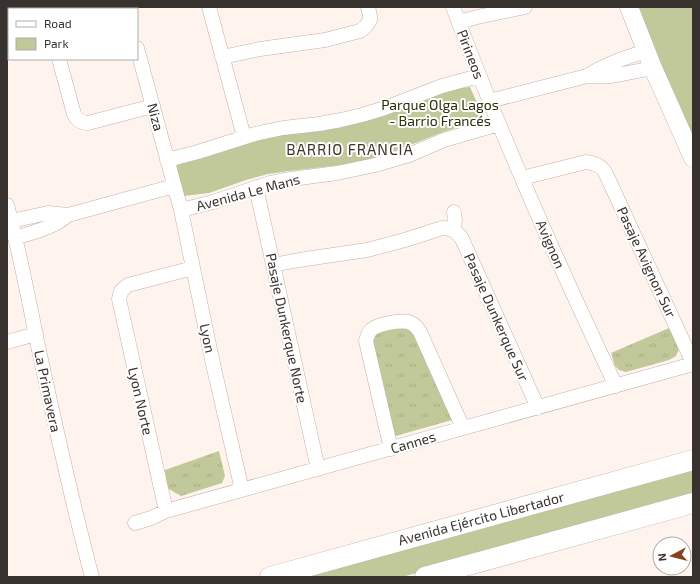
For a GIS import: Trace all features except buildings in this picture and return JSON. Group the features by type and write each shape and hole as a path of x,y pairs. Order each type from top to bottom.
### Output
{"main road":[{"name":"Avenida Ejército Libertador","path":"270,577 693,460"},
{"path":"425,577 693,503"}],"street":[{"path":"209,7 244,137"},
{"path":"222,58 260,49 325,40 360,31 368,23 370,16 368,7"},
{"name":"Pirineos","path":"453,7 489,101"},
{"path":"459,22 524,7"},
{"path":"629,7 693,158"},
{"path":"587,76 614,61 647,51"},
{"name":"Niza","path":"138,52 174,186"},
{"path":"59,60 74,114 81,122 88,124 153,106"},
{"path":"489,101 587,76 612,76 654,68"},
{"path":"167,160 198,152 244,137 282,128 319,124 362,115 385,108 442,86 479,76"},
{"name":"Avignon","path":"489,101 565,276 616,386"},
{"name":"Avenida Le Mans","path":"181,210 213,202 256,187 284,180 336,173 375,165 409,154 444,140 499,124"},
{"name":"Pasaje Avignon Sur","path":"522,178 586,162 597,164 601,167 606,174 693,364"},
{"path":"12,221 48,214 68,215 174,186"},
{"name":"Lyon","path":"174,186 181,210 213,364 242,490"},
{"name":"Pasaje Dunkerque Norte","path":"256,187 318,469"},
{"name":"La Primavera","path":"7,205 12,221 13,248 36,334 71,493 92,577"},
{"path":"273,265 373,249 442,228 453,229 455,221 454,212"},
{"path":"13,248 68,215"},
{"name":"Pasaje Dunkerque Sur","path":"453,229 462,239 538,408"},
{"name":"Lyon Norte","path":"166,511 119,303 119,295 124,288 132,284 193,268"},
{"path":"392,448 366,341 368,333 374,327 405,321 416,326 463,428"},
{"path":"7,342 36,334"},
{"name":"Cannes","path":"135,523 166,511 693,364"}],"green space":[{"path":"636,7 693,7 693,144"},
{"name":"Parque Olga Lagos - Barrio Francés","path":"470,87 482,114 481,119 478,122 471,125 443,132 385,155 367,160 341,165 268,174 209,193 184,196 176,166 187,160 250,139 343,127 370,119 453,89"},
{"path":"401,325 414,331 452,420 392,437 372,336 379,330"},
{"path":"669,328 679,349 676,356 669,360 626,372 619,370 615,366 611,353"},
{"path":"219,451 225,476 222,483 181,496 167,488 165,470"},
{"path":"693,468 693,497 402,577 302,577"}],"district":[{"name":"BARRIO FRANCIA","path":"350,149"}]}
